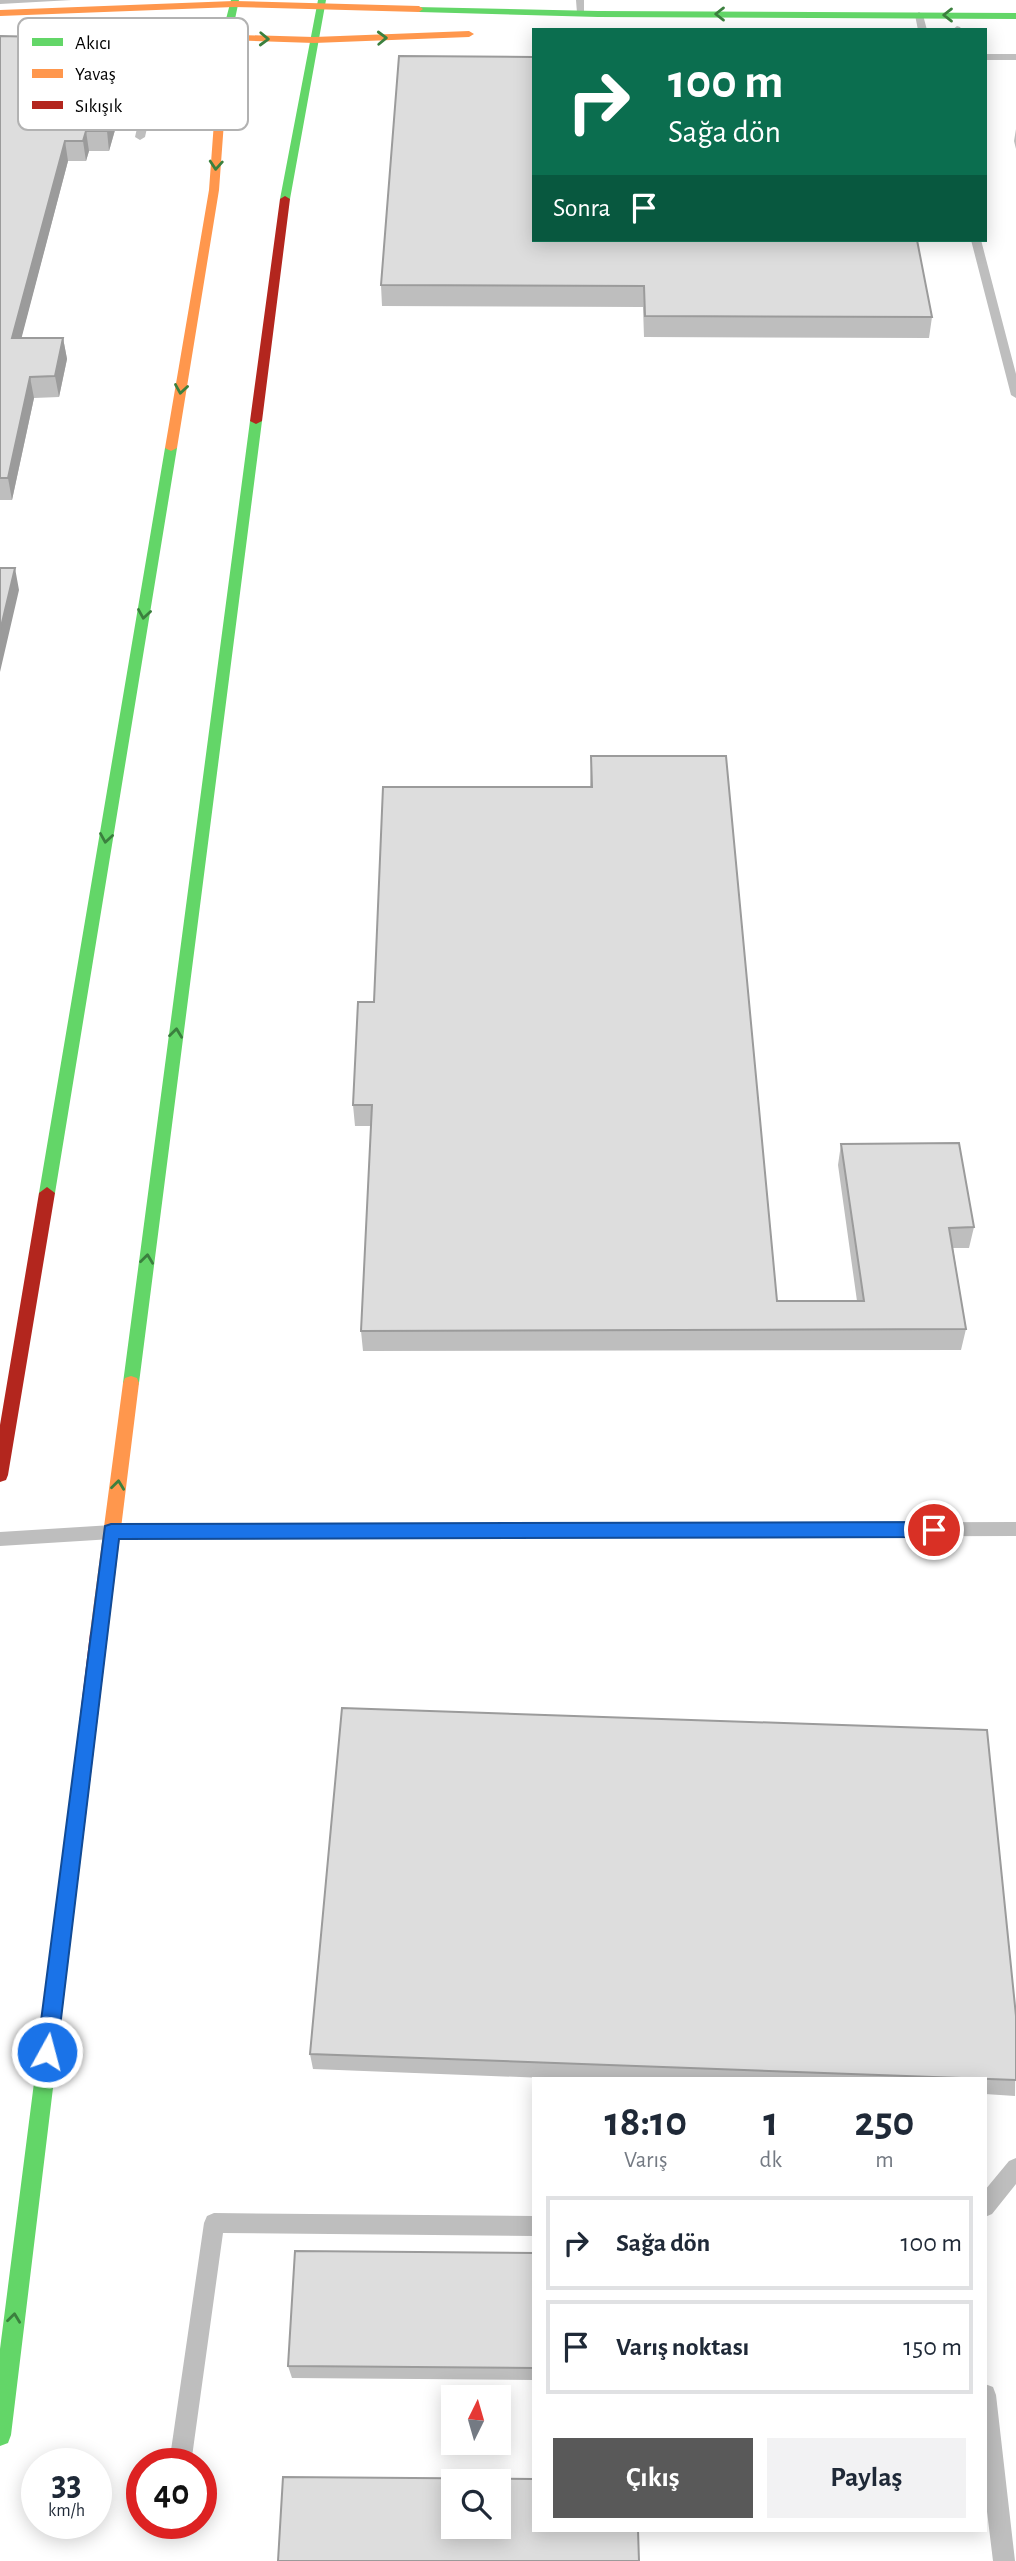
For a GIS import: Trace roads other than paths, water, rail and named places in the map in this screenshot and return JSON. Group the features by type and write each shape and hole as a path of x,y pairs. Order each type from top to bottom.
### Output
{"street":[{"path":"0,13 128,4 235,2 580,7 943,28"},
{"path":"0,2434 111,1532 283,209 323,4"},
{"path":"724,28 922,25 1016,16"},
{"path":"987,29 1016,29"},
{"path":"248,38 314,40 479,34"},
{"path":"0,1475 214,190 219,130"}],"lane":[{"path":"987,57 1016,57"},
{"path":"139,137 141,130"},
{"path":"977,242 1016,395"},
{"path":"0,1539 111,1532 1016,1529"},
{"path":"987,2204 1016,2168"},
{"path":"182,2448 214,2223 532,2226"},
{"path":"987,2412 1004,2561"}]}
